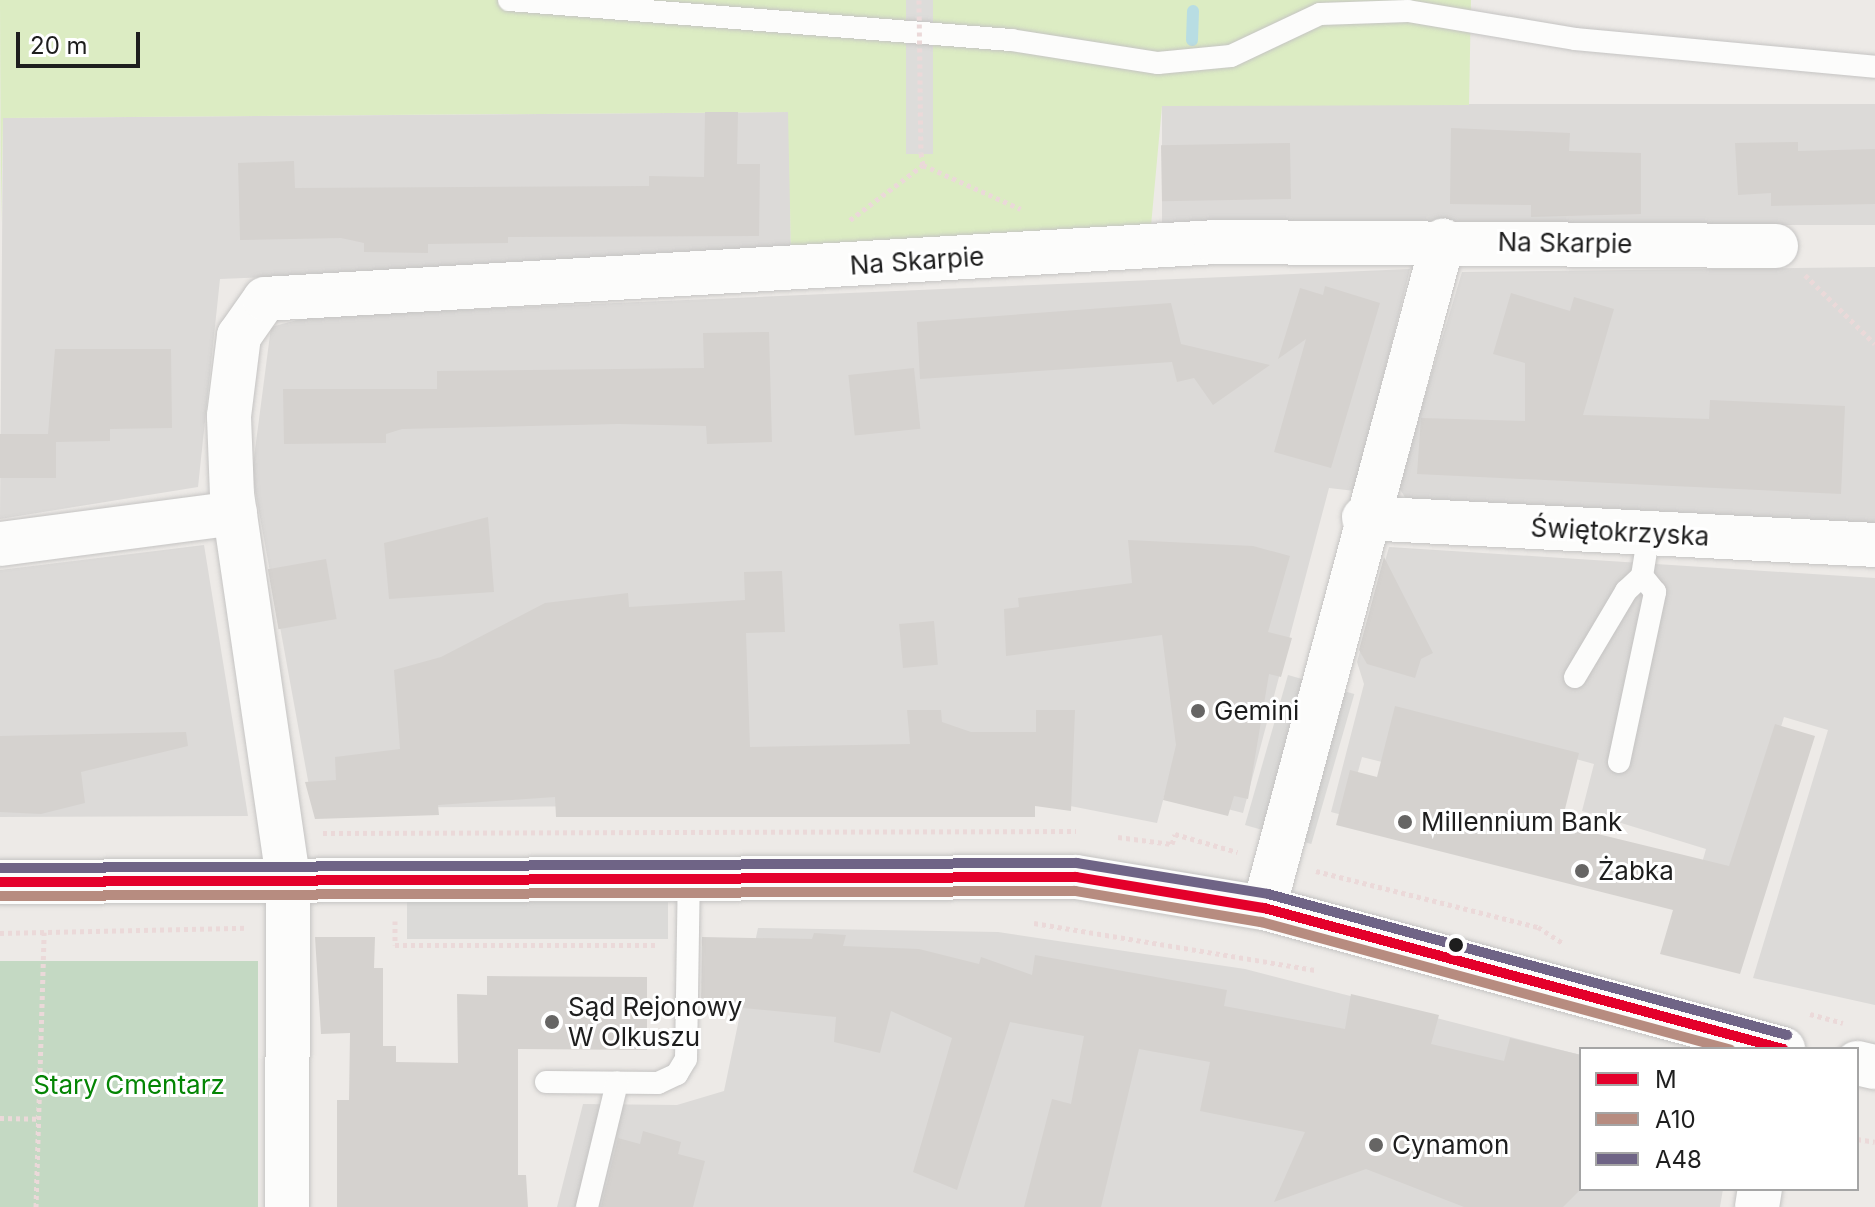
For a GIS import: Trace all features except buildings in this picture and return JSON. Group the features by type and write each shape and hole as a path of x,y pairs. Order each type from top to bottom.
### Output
{"street":[{"name":"Na Skarpie","path":"234,504 229,416 239,336 265,299 1216,242 1443,241 1776,246"},
{"path":"1264,908 1364,518 1443,241"},
{"path":"0,544 234,504 288,878 287,1207"},
{"name":"Świętokrzyska","path":"1364,518 1875,545"},
{"path":"0,882 288,878 1076,877 1264,908 1776,1047"}],"lane":[{"path":"509,0 1011,40 1158,63 1231,56 1320,14 1408,11 1575,39 1875,67"},
{"path":"1575,677 1626,591 1642,576 1649,533"},
{"path":"1619,762 1655,592 1642,576"},
{"path":"546,1082 658,1083 686,1059 689,878"},
{"path":"587,1207 617,1083"}],"path":[{"path":"919,0 923,165"},
{"path":"923,165 1037,216"},
{"path":"799,268 815,245 923,165"},
{"path":"1776,246 1875,344"},
{"path":"381,915 395,915 395,945 689,945"},
{"path":"1028,922 1250,954 1327,973"},
{"path":"0,933 288,927"},
{"path":"36,1207 44,932"},
{"path":"0,1118 39,1119"}],"shaded area":[{"path":"1162,104 1875,104 1875,225 1162,225"},
{"path":"789,112 791,254 220,279 198,487 0,519 3,118"},
{"path":"1875,267 1875,525 1406,499 1398,486 1462,272"},
{"path":"1410,269 1355,491 1329,488 1243,813 1165,793 1157,823 1055,803 313,808 252,473 271,327 312,316"},
{"path":"204,545 248,816 0,817 0,570"},
{"path":"1389,547 1875,578 1875,1005 1753,978 1828,730 1784,717 1734,881 1700,870 1706,849 1582,811 1594,764 1401,711 1386,763 1362,757 1346,816 1331,812 1364,684 1357,662"},
{"path":"1288,675 1354,694 1311,844 1245,825"},
{"path":"407,902 668,902 668,939 407,939"},
{"path":"758,928 998,932 1245,969 1579,1054 1579,1191 1723,1191 1720,1207 557,1207 583,1104 677,1105 724,1091"}],"green space":[{"path":"0,0 1471,0 1469,105 1162,106 1151,226 791,254 788,112 3,118 1,224"},
{"name":"Stary Cmentarz","path":"0,961 258,961 258,1207 0,1207"}],"pier":[{"path":"906,0 933,0 933,154 906,154"}],"waterway":[{"path":"1192,40 1193,11"}],"transit line":[{"name":"A48","path":"0,868 1077,863 1268,894 1787,1035"},
{"name":"M","path":"0,882 1076,877 1264,908 1776,1047"},
{"name":"A10","path":"0,896 1075,891 1261,922 1723,1047"}],"place":[{"name":"Gemini","path":"1198,711"},
{"name":"Millennium Bank","path":"1405,822"},
{"name":"Żabka","path":"1582,871"},
{"name":"Sąd Rejonowy W Olkuszu","path":"552,1022"},
{"name":"Cynamon","path":"1376,1145"}]}
